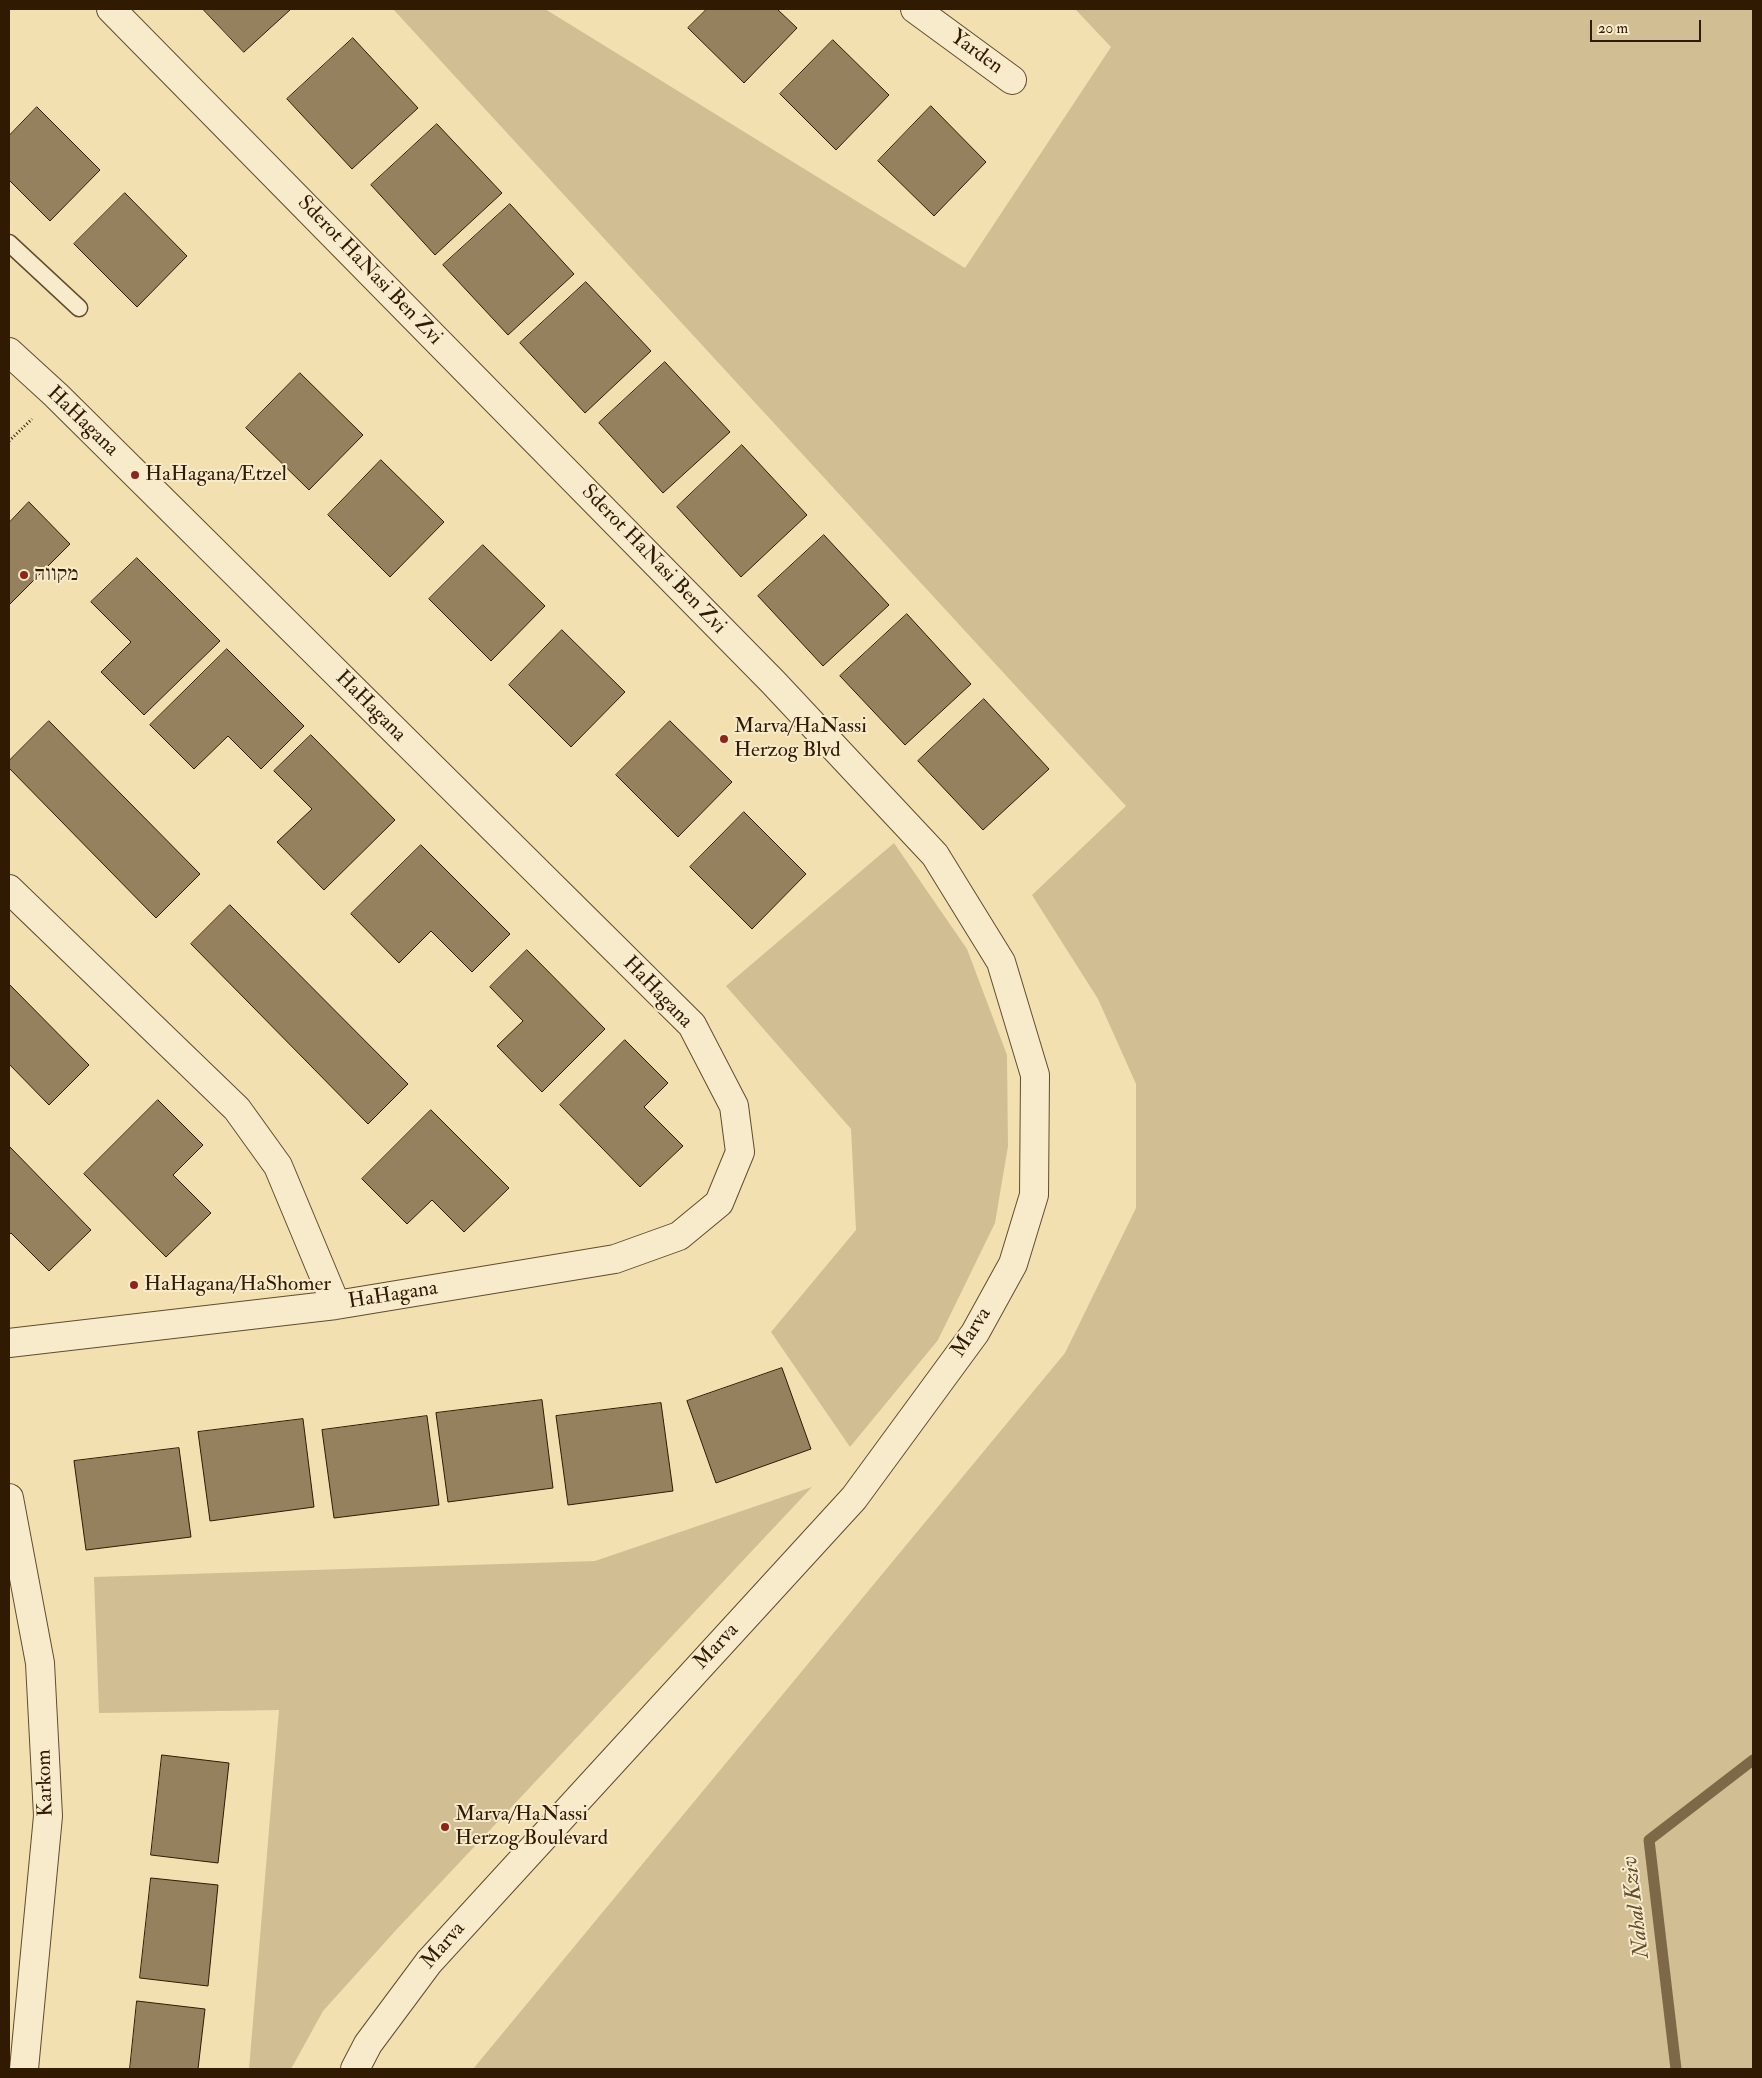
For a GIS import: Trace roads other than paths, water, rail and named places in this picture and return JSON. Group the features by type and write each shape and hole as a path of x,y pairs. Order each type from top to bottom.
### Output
{"street":[{"name":"Sderot HaNasi Ben Zvi","path":"111,9 773,682 935,855 1000,962 1035,1075 1034,1195"},
{"name":"Yarden","path":"915,9 1012,80"},
{"name":"HaHagana","path":"9,352 56,395 692,1025 734,1106 740,1152 719,1203 679,1236 615,1259 336,1306 9,1343"},
{"path":"9,889 236,1109 278,1166 336,1306"},
{"name":"Marva","path":"355,2069 368,2044 429,1962 854,1498 975,1332 1013,1264 1034,1195"},
{"name":"Karkom","path":"9,1498 40,1663 48,1816 24,2069"}],"lane":[{"path":"9,243 79,308"}],"waterway":[{"name":"Nahal Kziv","path":"1676,2069 1649,1840 1753,1760"}],"place":[{"name":"HaHagana/Etzel","path":"135,475"},
{"name":"מקווה","path":"24,575"},
{"name":"Marva/HaNassi Herzog Blvd","path":"724,739"},
{"name":"HaHagana/HaShomer","path":"134,1285"},
{"name":"Marva/HaNassi Herzog Boulevard","path":"445,1827"}]}
